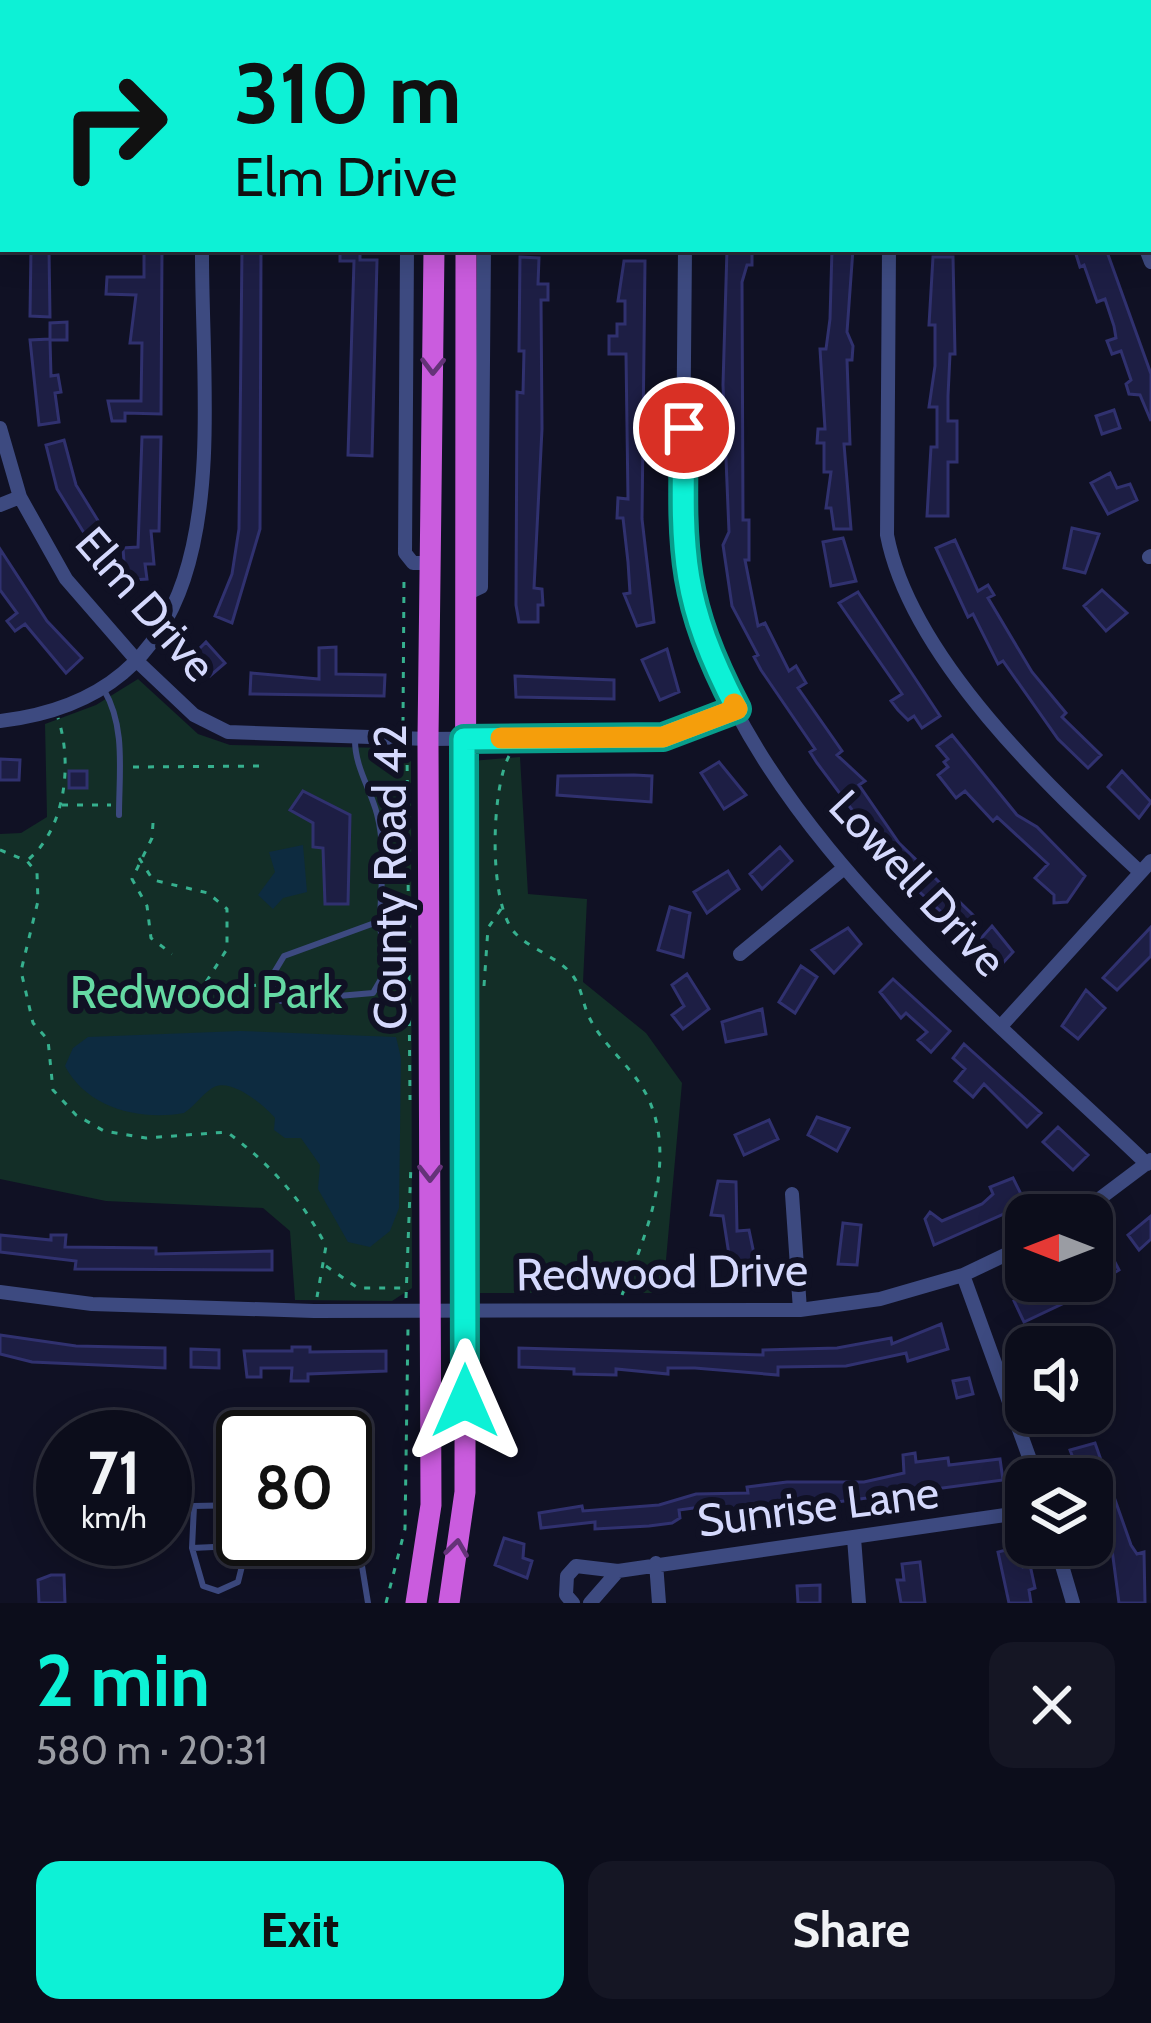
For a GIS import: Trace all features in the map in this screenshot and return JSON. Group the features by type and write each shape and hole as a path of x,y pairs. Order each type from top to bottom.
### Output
{"highway":[{"name":"County Road 42","path":"416,1603 430,1505 417,739 430,563 434,252"},
{"name":"County Road 42","path":"449,1603 465,1492 466,252"}],"street":[{"path":"0,722 55,710 104,690 139,663 180,598 200,524 202,252"},
{"path":"407,252 405,554 413,563 430,563"},
{"path":"464,595 481,587 484,252"},
{"name":"Lowell Drive","path":"685,252 682,563 701,639 782,785 844,868 903,934 1149,1162"},
{"path":"889,252 887,535 893,563 940,648 995,727 1146,867 1002,1025"},
{"name":"Elm Drive","path":"0,428 20,497 66,579 139,663 194,715 228,732 417,739 663,737 737,709"},
{"path":"0,505 20,497"},
{"path":"740,954 844,868"},
{"path":"1106,1194 1149,1162"},
{"path":"792,1194 800,1310"},
{"name":"Redwood Drive","path":"0,1292 92,1304 314,1311 800,1310 880,1299 963,1275 1005,1255"},
{"path":"963,1275 1029,1458"},
{"name":"Sunrise Lane","path":"573,1603 566,1594 567,1576 576,1566 618,1571 1005,1515"},
{"path":"854,1538 860,1603"},
{"path":"656,1563 659,1603"},
{"path":"1062,1566 1072,1603"},
{"path":"590,1603 618,1571"}],"lane":[{"path":"104,690 115,708 118,815"},
{"path":"355,736 355,758 382,845 384,974 373,993 292,1004 281,1001 273,984 284,956 380,921"},
{"path":"216,1506 194,1506 192,1548 203,1586 218,1591 238,1582 242,1566"},
{"path":"192,1548 216,1547"},
{"path":"360,1566 367,1577 368,1603"}],"path":[{"path":"405,554 417,739 411,1106"},
{"path":"27,861 45,845 62,805 61,727 55,710"},
{"path":"508,756 499,783 497,884 503,917 517,935 576,979 590,1019 649,1101 655,1124 655,1204 621,1297"},
{"path":"119,767 263,766"},
{"path":"62,805 118,805"},
{"path":"153,824 152,838 132,879 147,906 152,938 172,954"},
{"path":"0,850 27,861 37,873 38,901 21,971 33,1023 48,1040 53,1090 76,1115 104,1131 146,1138 227,1132 290,1188 326,1246 326,1266 314,1311"},
{"path":"139,858 153,880 208,893 226,909 226,949 201,990"},
{"path":"131,1001 273,984"},
{"path":"386,1603 405,1529 405,1288 412,1150"},
{"path":"326,1266 358,1288 405,1288"}],"green space":[{"name":"Redwood Park","path":"138,679 198,734 230,745 390,748 411,760 412,1288 392,1301 295,1300 290,1231 263,1208 106,1201 0,1179 0,834 21,833 47,817 45,724 96,705"},
{"path":"520,757 528,894 587,899 583,982 646,1033 682,1083 663,1293 480,1293 471,761"}],"water":[{"path":"303,845 307,892 283,898 273,909 258,895 275,872 269,852"},
{"path":"240,1031 396,1037 401,1058 399,1208 390,1231 370,1247 348,1242 318,1189 320,1165 301,1138 285,1138 274,1130 275,1118 248,1095 221,1085 184,1113 132,1113 87,1092 65,1066 73,1048 88,1037"}],"building":[{"path":"31,252 49,252 50,317 30,316"},
{"path":"144,252 162,252 161,414 125,413 125,421 112,421 108,401 141,401 142,343 130,343 136,295 106,294 107,277 144,277"},
{"path":"242,252 261,252 260,529 232,623 215,616 232,574 239,529"},
{"path":"340,252 360,252 360,260 377,260 372,456 348,455 354,261 340,261"},
{"path":"727,252 752,252 752,265 747,265 742,282 743,520 749,520 749,560 745,560 758,626 765,623 789,671 796,666 806,683 798,688 842,751 837,755 865,781 859,785 899,843 974,916 960,929 900,874 817,763 810,752 815,749 754,657 758,655 732,606 723,545 729,532 723,385"},
{"path":"832,252 853,252 847,332 853,346 852,360 847,360 850,444 844,444 851,529 834,529 831,508 826,508 831,472 824,472 824,443 817,443 818,429 825,429 820,349 826,349"},
{"path":"1075,252 1107,252 1151,374 1151,421 1140,395 1129,394 1126,384 1131,380 1121,351 1112,354 1107,341 1116,338 1105,299 1097,302 1084,265 1080,267"},
{"path":"520,257 539,258 538,284 548,284 548,300 541,300 542,429 534,588 542,589 543,605 538,605 538,622 519,622 516,605 517,392 523,393 524,351 519,351"},
{"path":"933,257 953,257 955,354 950,354 948,421 957,421 957,462 948,462 948,516 927,516 931,447 937,447 937,407 929,407 935,366 935,325 929,325"},
{"path":"624,261 645,261 642,519 654,622 637,626 624,594 630,593 628,562 623,518 617,518 618,498 628,499 626,354 609,354 609,336 617,336 617,324 625,324 625,301 618,301"},
{"path":"67,322 67,340 50,340 51,376 58,375 61,392 55,393 59,422 39,425 30,340 50,339 50,323"},
{"path":"1114,410 1120,428 1102,434 1096,416"},
{"path":"142,437 161,437 159,531 151,531 154,564 145,564 147,579 118,581 116,563 124,562 123,548 138,547"},
{"path":"64,440 76,485 105,532 89,541 57,489 46,445"},
{"path":"1110,473 1117,488 1130,484 1137,500 1108,514 1091,483"},
{"path":"1072,528 1099,534 1085,573 1064,568"},
{"path":"843,538 856,581 831,586 823,542"},
{"path":"955,540 978,591 988,585 994,595 988,598 1032,672 1066,713 1062,717 1101,755 1088,768 1058,739 1003,661 998,664 973,614 968,617 936,548"},
{"path":"0,549 47,621 82,658 66,673 25,624 15,631 7,621 17,613 0,590"},
{"path":"1102,590 1127,613 1106,631 1084,606"},
{"path":"858,592 940,716 922,728 914,716 908,720 891,701 902,694 839,603"},
{"path":"206,642 225,663 210,676 192,656"},
{"path":"336,647 336,674 385,675 384,696 250,694 251,673 319,679 319,648"},
{"path":"667,649 679,692 660,700 642,660"},
{"path":"515,676 614,680 614,699 516,697"},
{"path":"952,735 1017,815 1037,827 1085,876 1067,902 1054,903 1054,895 1035,878 1048,864 997,817 993,821 965,791 956,798 938,775 948,767 944,762 948,759 937,746"},
{"path":"0,759 20,760 19,780 0,780"},
{"path":"719,762 746,795 724,809 701,773"},
{"path":"69,771 87,771 87,788 69,788"},
{"path":"1122,771 1151,802 1139,818 1108,787"},
{"path":"558,776 652,776 651,802 557,795"},
{"path":"303,791 350,815 348,904 325,904 323,848 313,847 313,823 290,810"},
{"path":"780,847 792,861 762,889 750,874"},
{"path":"728,871 739,889 707,913 694,892"},
{"path":"670,907 690,913 683,957 658,950"},
{"path":"992,926 1013,952 1001,965 975,945"},
{"path":"1151,927 1151,956 1117,990 1103,978"},
{"path":"848,928 861,944 834,973 812,950"},
{"path":"801,966 817,977 795,1013 779,1002"},
{"path":"687,974 709,1009 683,1029 672,1015 684,1006 672,985"},
{"path":"893,979 950,1031 931,1052 918,1040 927,1032 906,1013 901,1018 880,992"},
{"path":"1086,990 1105,1008 1078,1039 1062,1026"},
{"path":"762,1009 766,1034 726,1042 722,1022"},
{"path":"964,1044 1041,1113 1027,1127 984,1084 973,1097 955,1081 965,1069 953,1058"},
{"path":"817,1117 849,1128 837,1151 808,1135"},
{"path":"769,1120 778,1139 744,1155 735,1135"},
{"path":"1058,1127 1088,1155 1073,1170 1043,1142"},
{"path":"1013,1178 1021,1194 1005,1194 1005,1213 934,1245 925,1219 930,1212 942,1221 982,1204 993,1194 990,1187"},
{"path":"718,1181 736,1182 737,1231 749,1230 758,1273 732,1274 723,1216 711,1215"},
{"path":"1151,1216 1151,1239 1139,1250 1128,1235"},
{"path":"843,1223 861,1225 857,1265 838,1264"},
{"path":"0,1235 51,1240 51,1235 66,1235 65,1247 156,1248 156,1254 272,1251 272,1270 75,1269 76,1261 0,1252"},
{"path":"1014,1302 1061,1302 1062,1304 1024,1322"},
{"path":"941,1324 948,1349 908,1361 906,1353 846,1366 778,1367 778,1375 695,1368 668,1368 668,1374 616,1369 616,1375 574,1374 574,1369 519,1367 519,1348 763,1355 763,1350 837,1348 891,1338 892,1344"},
{"path":"0,1335 76,1346 165,1348 165,1368 32,1362 0,1354"},
{"path":"292,1347 310,1347 310,1352 386,1351 386,1371 308,1374 308,1381 291,1381 292,1368 261,1368 261,1377 247,1377 244,1351 292,1351"},
{"path":"191,1349 219,1350 219,1368 191,1367"},
{"path":"969,1378 973,1394 957,1398 953,1381"},
{"path":"1095,1443 1100,1458 1073,1458 1070,1450"},
{"path":"915,1453 916,1462 948,1458 949,1465 1000,1459 1003,1480 769,1511 719,1513 720,1518 703,1520 701,1507 679,1510 680,1518 672,1523 649,1526 595,1529 595,1522 541,1528 539,1513 582,1506 583,1511 659,1505 696,1494 748,1493 747,1487 787,1482 864,1482 904,1473 903,1455"},
{"path":"1113,1494 1131,1545 1137,1554 1144,1552 1145,1603 1119,1603"},
{"path":"504,1538 524,1544 523,1558 532,1561 527,1578 495,1565"},
{"path":"1005,1550 1005,1566 1030,1566 1035,1588 1029,1590 1031,1603 1009,1603 998,1552"},
{"path":"920,1562 925,1603 901,1603 897,1580 904,1580 902,1564"},
{"path":"64,1575 65,1603 39,1603 38,1580"},
{"path":"820,1585 820,1603 798,1603 797,1586"}],"slow traffic":[{"path":"501,738 663,737 737,709 734,704"}],"route":[{"path":"465,1401 464,739 663,737 737,709 701,639 682,563 684,428"}]}
